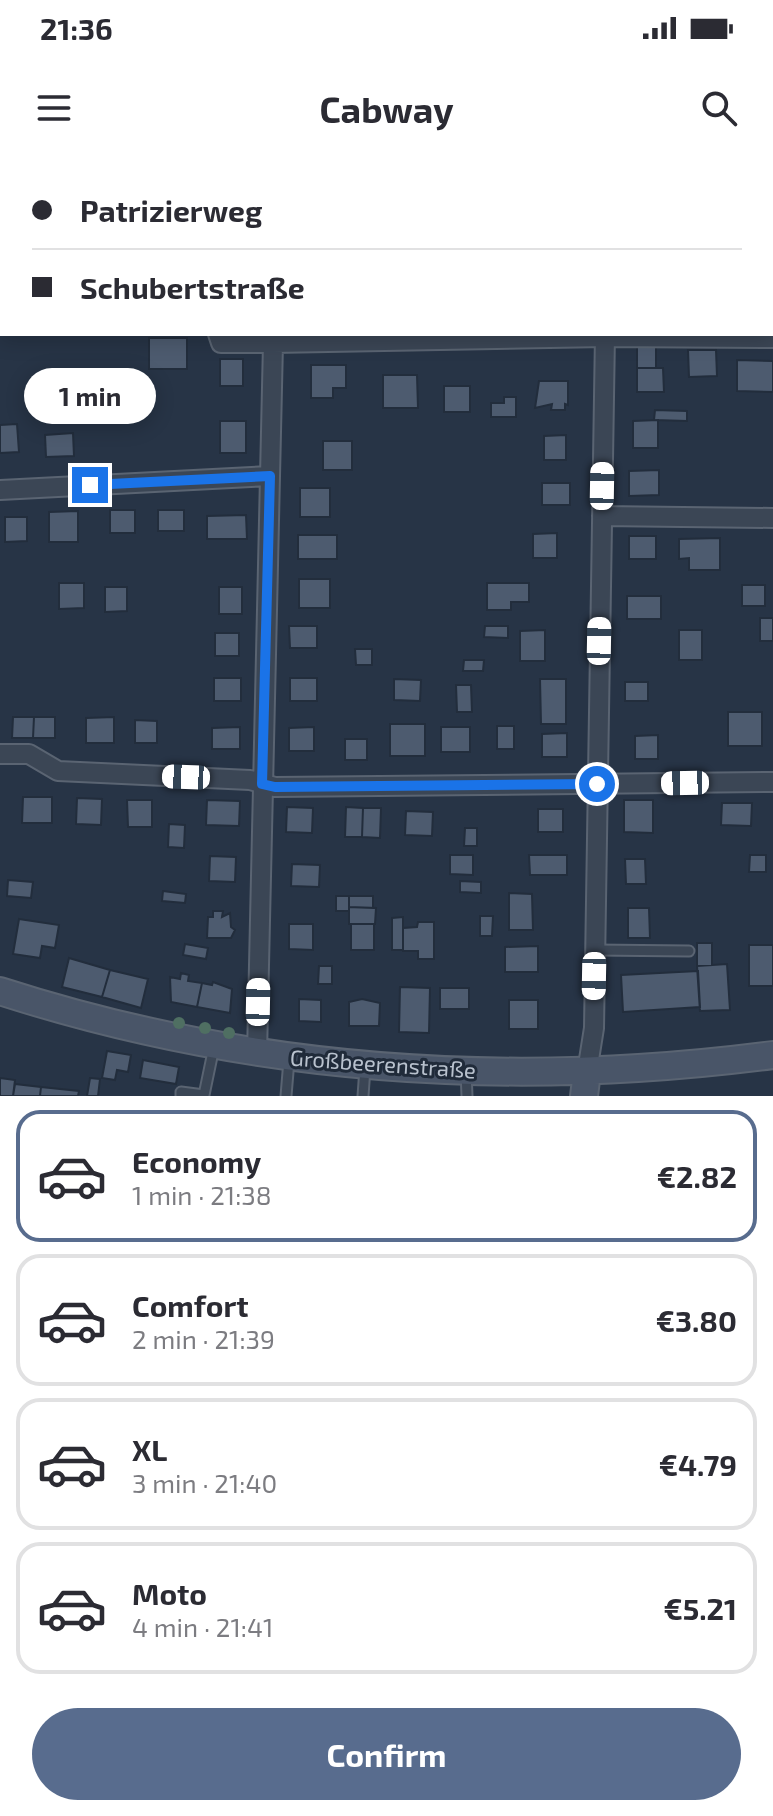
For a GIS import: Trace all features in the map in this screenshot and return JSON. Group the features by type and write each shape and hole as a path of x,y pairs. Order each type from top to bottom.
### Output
{"street":[{"path":"220,338 273,343 564,336"},
{"path":"586,1084 594,1028 605,336"},
{"path":"661,336 773,338"},
{"path":"257,1054 273,343"},
{"path":"0,490 270,476"},
{"path":"602,516 773,518"},
{"path":"0,754 29,754 58,771 250,780 275,787 773,782"},
{"name":"Großbeerenstraße","path":"0,991 93,1019 214,1047 365,1064 467,1083 586,1084 773,1055"}],"lane":[{"path":"595,950 689,951"},
{"path":"181,1096 181,1092 204,1095 214,1047"},
{"path":"286,1096 289,1057"},
{"path":"363,1096 365,1064"}],"building":[{"path":"149,338 187,338 187,369 149,369"},
{"path":"637,346 656,346 656,368 637,368"},
{"path":"688,350 716,350 717,376 689,377"},
{"path":"220,359 243,359 243,386 220,386"},
{"path":"737,360 773,361 773,392 737,391"},
{"path":"311,365 346,365 346,388 333,388 333,398 311,398"},
{"path":"637,368 663,368 664,392 637,392"},
{"path":"383,375 417,375 418,408 383,408"},
{"path":"539,381 568,381 568,405 565,404 565,410 551,410 552,404 535,408"},
{"path":"444,386 470,386 470,412 444,412"},
{"path":"504,397 516,397 516,417 491,417 491,403 504,403"},
{"path":"655,410 687,411 687,421 654,420"},
{"path":"658,420 658,448 633,448 633,421"},
{"path":"220,421 246,421 246,453 220,453"},
{"path":"17,424 19,452 0,453 0,425"},
{"path":"73,433 74,456 46,457 45,435"},
{"path":"566,435 566,460 544,460 544,436"},
{"path":"323,441 352,441 352,470 323,470"},
{"path":"659,470 659,495 629,496 629,471"},
{"path":"542,483 570,483 570,505 542,505"},
{"path":"300,488 330,488 330,517 300,517"},
{"path":"110,510 135,510 135,533 110,533"},
{"path":"158,510 184,510 184,531 158,531"},
{"path":"78,511 78,542 49,542 49,512"},
{"path":"246,515 247,539 207,539 207,516"},
{"path":"5,517 27,517 27,541 5,542"},
{"path":"557,533 557,558 533,558 533,534"},
{"path":"298,535 337,535 337,559 298,559"},
{"path":"629,536 656,536 656,559 629,559"},
{"path":"720,538 720,570 689,570 689,558 679,559 679,539"},
{"path":"299,579 330,579 330,608 299,608"},
{"path":"59,583 84,583 84,608 59,609"},
{"path":"487,583 529,583 529,602 511,602 511,610 487,610"},
{"path":"742,585 765,585 765,606 742,606"},
{"path":"105,587 127,587 127,611 105,612"},
{"path":"219,587 242,587 242,614 219,614"},
{"path":"627,596 661,596 661,619 627,619"},
{"path":"760,618 773,618 773,641 760,641"},
{"path":"289,626 317,626 317,648 290,648"},
{"path":"485,626 508,626 508,638 484,637"},
{"path":"545,630 545,661 520,661 520,631"},
{"path":"679,630 702,630 702,660 679,660"},
{"path":"215,633 239,633 239,656 215,656"},
{"path":"355,649 372,649 372,665 356,665"},
{"path":"464,660 484,660 483,671 463,671"},
{"path":"214,678 241,678 241,701 214,701"},
{"path":"290,678 317,678 317,701 290,701"},
{"path":"394,679 421,680 420,701 394,700"},
{"path":"540,679 566,679 566,724 541,724"},
{"path":"625,682 648,682 648,701 625,701"},
{"path":"456,685 471,685 472,712 457,712"},
{"path":"728,712 762,712 762,746 728,746"},
{"path":"13,717 34,717 33,738 12,738"},
{"path":"34,717 55,717 55,738 33,738"},
{"path":"114,717 114,743 86,743 86,718"},
{"path":"135,720 157,721 157,743 135,743"},
{"path":"390,724 425,724 425,756 390,756"},
{"path":"497,726 514,726 514,749 497,749"},
{"path":"240,727 240,749 212,749 212,728"},
{"path":"314,727 314,751 289,751 289,728"},
{"path":"441,727 470,727 470,752 441,752"},
{"path":"567,733 567,757 542,757 542,734"},
{"path":"658,735 658,759 635,759 635,736"},
{"path":"345,739 367,739 367,760 345,760"},
{"path":"23,797 52,797 52,823 22,823"},
{"path":"77,798 102,799 101,825 76,824"},
{"path":"127,800 152,800 152,827 128,827"},
{"path":"207,800 240,801 239,826 206,825"},
{"path":"624,800 653,800 653,833 624,832"},
{"path":"722,803 752,803 751,826 721,825"},
{"path":"287,807 313,808 312,833 286,832"},
{"path":"346,807 363,808 362,837 345,837"},
{"path":"363,808 381,808 380,838 362,837"},
{"path":"538,809 563,809 563,832 538,832"},
{"path":"406,811 433,812 432,836 405,835"},
{"path":"169,824 185,825 184,848 168,847"},
{"path":"465,828 477,828 477,846 464,846"},
{"path":"450,855 473,855 473,875 450,874"},
{"path":"529,855 567,855 567,875 530,875"},
{"path":"750,855 766,855 766,872 749,872"},
{"path":"210,856 236,857 235,882 209,881"},
{"path":"625,859 645,859 646,884 626,884"},
{"path":"292,864 320,865 319,887 291,886"},
{"path":"8,880 33,882 31,898 7,896"},
{"path":"460,881 481,882 481,893 460,892"},
{"path":"163,891 186,894 185,903 162,901"},
{"path":"509,893 532,894 533,930 509,930"},
{"path":"336,896 349,896 349,911 336,911"},
{"path":"349,896 373,896 373,908 349,907"},
{"path":"349,907 376,908 375,924 349,924"},
{"path":"628,908 649,908 650,938 628,938"},
{"path":"213,911 223,911 222,917 230,913 231,927 235,930 231,938 207,938 208,917 213,917"},
{"path":"480,916 493,916 492,936 480,936"},
{"path":"403,917 403,950 392,950 392,918"},
{"path":"19,919 59,925 55,948 42,946 40,958 13,954"},
{"path":"418,922 434,922 434,959 418,959 418,951 403,951 403,928 417,927"},
{"path":"289,924 313,924 313,950 289,949"},
{"path":"351,924 374,924 374,950 351,950"},
{"path":"697,943 712,943 712,965 697,966"},
{"path":"185,944 208,948 206,959 183,955"},
{"path":"749,945 773,945 773,986 749,986"},
{"path":"538,946 538,972 505,972 505,947"},
{"path":"69,958 110,970 102,997 62,987"},
{"path":"727,964 730,1010 700,1011 697,966"},
{"path":"319,966 332,966 332,984 318,984"},
{"path":"110,970 148,979 141,1008 102,997"},
{"path":"698,971 700,1007 623,1012 621,975"},
{"path":"181,973 189,975 188,981 202,983 197,1007 171,1002 170,977 180,979"},
{"path":"213,982 232,989 230,1013 197,1007 202,983 212,985"},
{"path":"400,987 430,988 429,1033 399,1032"},
{"path":"440,988 469,988 469,1009 440,1009"},
{"path":"299,999 321,1000 321,1022 299,1021"},
{"path":"362,999 380,1003 379,1026 349,1026 349,1002"},
{"path":"509,1000 538,1000 538,1029 509,1029"},
{"path":"107,1051 131,1055 128,1072 117,1070 115,1080 102,1078"},
{"path":"143,1060 179,1067 176,1084 140,1078"},
{"path":"0,1078 15,1080 13,1096 0,1096"},
{"path":"90,1078 100,1079 98,1096 87,1096"},
{"path":"15,1084 41,1087 40,1096 13,1096"},
{"path":"41,1087 79,1091 78,1096 40,1096"}],"route":[{"path":"90,485 270,476 262,784 275,787 597,784"}]}
